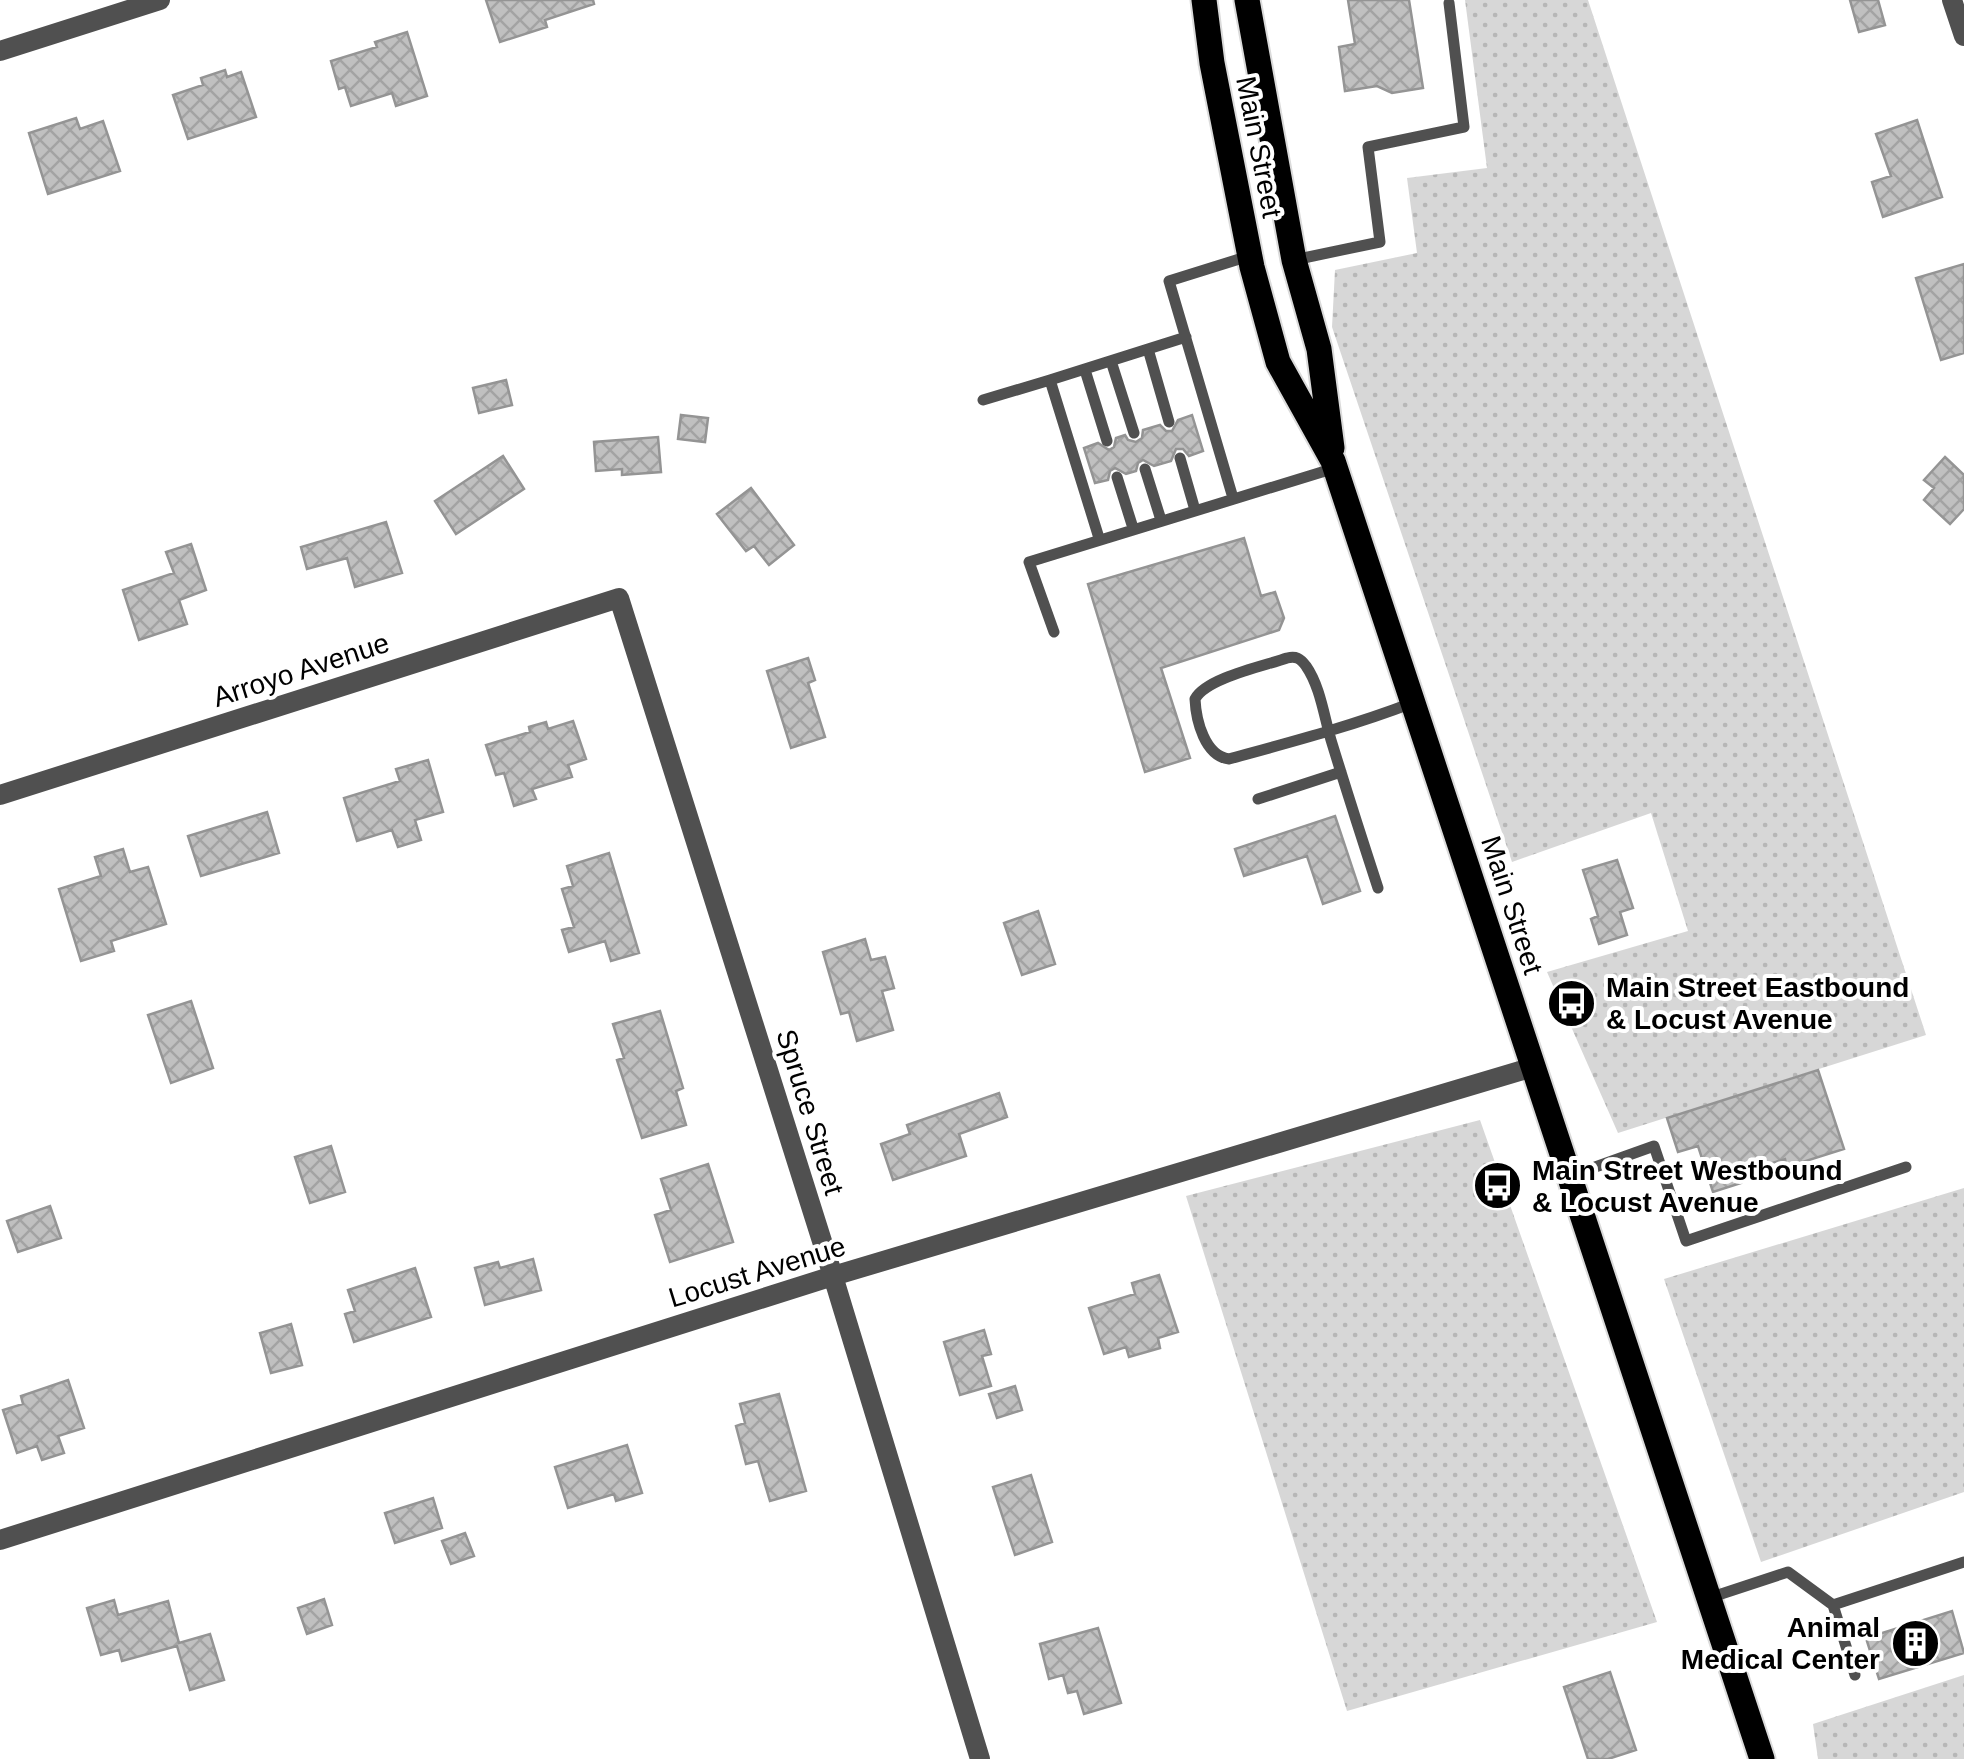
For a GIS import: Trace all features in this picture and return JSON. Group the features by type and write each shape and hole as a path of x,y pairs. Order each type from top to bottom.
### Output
{"main road":[{"name":"Main Street","path":"1204,0 1212,63 1250,256 1278,362 1335,468 1762,1759"},
{"name":"Main Street","path":"1247,6 1294,260 1319,349 1335,468"}],"street":[{"path":"0,51 160,0"},
{"path":"1952,0 1964,36"},
{"name":"Arroyo Avenue","path":"0,795 620,598"},
{"name":"Spruce Street","path":"620,598 980,1759"},
{"name":"Locust Avenue","path":"0,1540 833,1276 1533,1067"}],"lane":[{"path":"1294,260 1380,242 1368,146 1464,127 1449,2"},
{"path":"1234,498 1169,281 1250,256"},
{"path":"983,400 1186,337"},
{"path":"1148,349 1169,422"},
{"path":"1111,361 1134,432"},
{"path":"1084,370 1107,440"},
{"path":"1050,380 1099,538"},
{"path":"1180,458 1194,510"},
{"path":"1054,632 1029,562 1335,468"},
{"path":"1145,469 1161,520"},
{"path":"1117,477 1133,528"},
{"path":"1378,888 1328,731 1311,675 1303,661 1294,656 1213,683 1200,690 1196,699 1210,750 1217,758 1228,759 1328,731 1412,703"},
{"path":"1258,799 1341,772"},
{"path":"1570,1176 1654,1146 1686,1240 1906,1167"},
{"path":"1833,1605 1964,1562"},
{"path":"1709,1598 1788,1572 1833,1605 1855,1675"}],"shaded area":[{"path":"1465,0 1588,0 1926,1035 1618,1133 1547,972 1688,931 1651,813 1512,862 1332,327 1335,270 1417,253 1407,178 1487,168"},
{"path":"1480,1120 1657,1622 1347,1711 1186,1196"},
{"path":"1964,1188 1964,1492 1761,1562 1664,1279"},
{"path":"1964,1675 1964,1759 1818,1759 1813,1724"}],"building":[{"path":"486,0 593,0 594,4 545,20 547,27 500,42"},
{"path":"1348,0 1409,0 1423,88 1392,93 1377,86 1345,91 1339,47 1355,44"},
{"path":"1850,0 1878,0 1885,25 1859,32"},
{"path":"407,32 427,96 396,106 392,93 351,106 345,87 339,89 331,61 377,47 375,42"},
{"path":"225,70 227,77 241,72 256,117 188,139 173,95 203,85 201,78"},
{"path":"76,118 80,129 103,121 120,171 48,194 29,133"},
{"path":"1917,120 1942,197 1883,217 1872,182 1891,176 1876,134"},
{"path":"1964,264 1964,353 1941,360 1916,278"},
{"path":"506,380 512,405 479,413 473,388"},
{"path":"681,415 708,418 705,442 678,439"},
{"path":"1192,415 1203,451 1189,456 1183,449 1176,449 1171,461 1154,466 1143,460 1136,471 1126,474 1115,468 1108,480 1095,483 1084,448 1098,443 1109,450 1116,438 1125,435 1136,442 1142,438 1143,430 1160,425 1172,431 1178,420"},
{"path":"658,437 661,472 622,475 622,469 596,471 594,442"},
{"path":"503,456 524,489 456,534 435,501"},
{"path":"1945,457 1964,475 1964,509 1950,524 1924,500 1934,488 1924,480"},
{"path":"751,488 794,545 769,565 754,546 746,551 717,514"},
{"path":"386,522 402,573 355,587 347,558 307,569 301,547"},
{"path":"1244,538 1261,596 1275,592 1284,618 1279,630 1161,668 1190,758 1145,772 1088,584"},
{"path":"191,544 206,590 179,600 187,624 139,640 123,590 174,573 166,552"},
{"path":"808,658 815,680 808,683 825,737 791,748 767,671"},
{"path":"573,721 586,759 568,765 572,777 532,789 536,799 514,806 504,773 496,775 486,745 530,732 529,727 546,722 548,729"},
{"path":"428,760 443,812 415,820 421,840 398,847 392,830 357,841 344,798 400,781 396,769"},
{"path":"267,812 279,853 201,876 188,836"},
{"path":"1335,816 1360,891 1323,904 1307,856 1244,876 1235,849"},
{"path":"123,849 130,872 148,867 166,924 111,941 114,951 81,961 59,889 101,876 95,857"},
{"path":"609,853 639,953 611,961 605,941 569,952 562,930 574,927 562,889 573,886 567,866"},
{"path":"1617,860 1633,908 1620,912 1627,935 1599,944 1591,919 1598,916 1583,870"},
{"path":"1038,911 1055,964 1022,975 1004,923"},
{"path":"865,939 871,960 885,957 894,988 882,991 893,1030 857,1041 849,1012 841,1014 823,952"},
{"path":"191,1001 213,1068 171,1083 148,1015"},
{"path":"660,1011 683,1088 676,1091 686,1125 642,1138 617,1060 624,1058 613,1024"},
{"path":"1818,1070 1844,1149 1787,1167 1785,1159 1737,1174 1741,1183 1713,1192 1698,1146 1678,1152 1667,1118"},
{"path":"999,1093 1007,1117 959,1134 966,1156 893,1180 881,1144 910,1134 907,1125"},
{"path":"331,1146 345,1192 310,1203 295,1157"},
{"path":"708,1164 733,1242 670,1262 655,1215 671,1210 661,1179"},
{"path":"50,1206 61,1238 18,1252 7,1221"},
{"path":"533,1259 541,1290 485,1305 475,1268 498,1262 500,1268"},
{"path":"415,1268 431,1317 354,1342 345,1314 355,1311 348,1290"},
{"path":"1159,1275 1178,1332 1158,1338 1160,1348 1129,1357 1126,1347 1104,1354 1089,1308 1135,1294 1132,1283"},
{"path":"291,1324 302,1365 271,1373 260,1333"},
{"path":"984,1330 991,1354 982,1356 991,1386 960,1395 944,1342"},
{"path":"68,1380 84,1428 58,1436 64,1453 42,1460 37,1446 17,1453 3,1410 23,1404 21,1396"},
{"path":"1015,1386 1022,1410 997,1418 989,1394"},
{"path":"779,1394 806,1491 770,1501 758,1461 746,1464 736,1426 745,1423 740,1404"},
{"path":"627,1445 642,1493 616,1501 614,1494 568,1508 555,1467"},
{"path":"1031,1475 1052,1542 1015,1555 993,1487"},
{"path":"433,1498 442,1528 395,1543 385,1513"},
{"path":"465,1533 474,1556 451,1564 442,1541"},
{"path":"324,1599 332,1625 307,1634 298,1608"},
{"path":"114,1600 118,1615 168,1601 179,1643 210,1634 224,1680 190,1690 177,1646 122,1661 119,1650 101,1655 87,1608"},
{"name":"Animal Medical Center","path":"1952,1611 1964,1653 1879,1679 1866,1638"},
{"path":"1098,1628 1121,1703 1084,1714 1077,1691 1068,1693 1063,1675 1049,1679 1040,1644"},
{"path":"1610,1672 1636,1750 1608,1759 1588,1759 1564,1687"}],"place":[{"name":"Main Street Eastbound & Locust Avenue","path":"1571,1003"},
{"name":"Main Street Westbound & Locust Avenue","path":"1497,1186"},
{"name":"Animal Medical Center","path":"1915,1643"}]}
